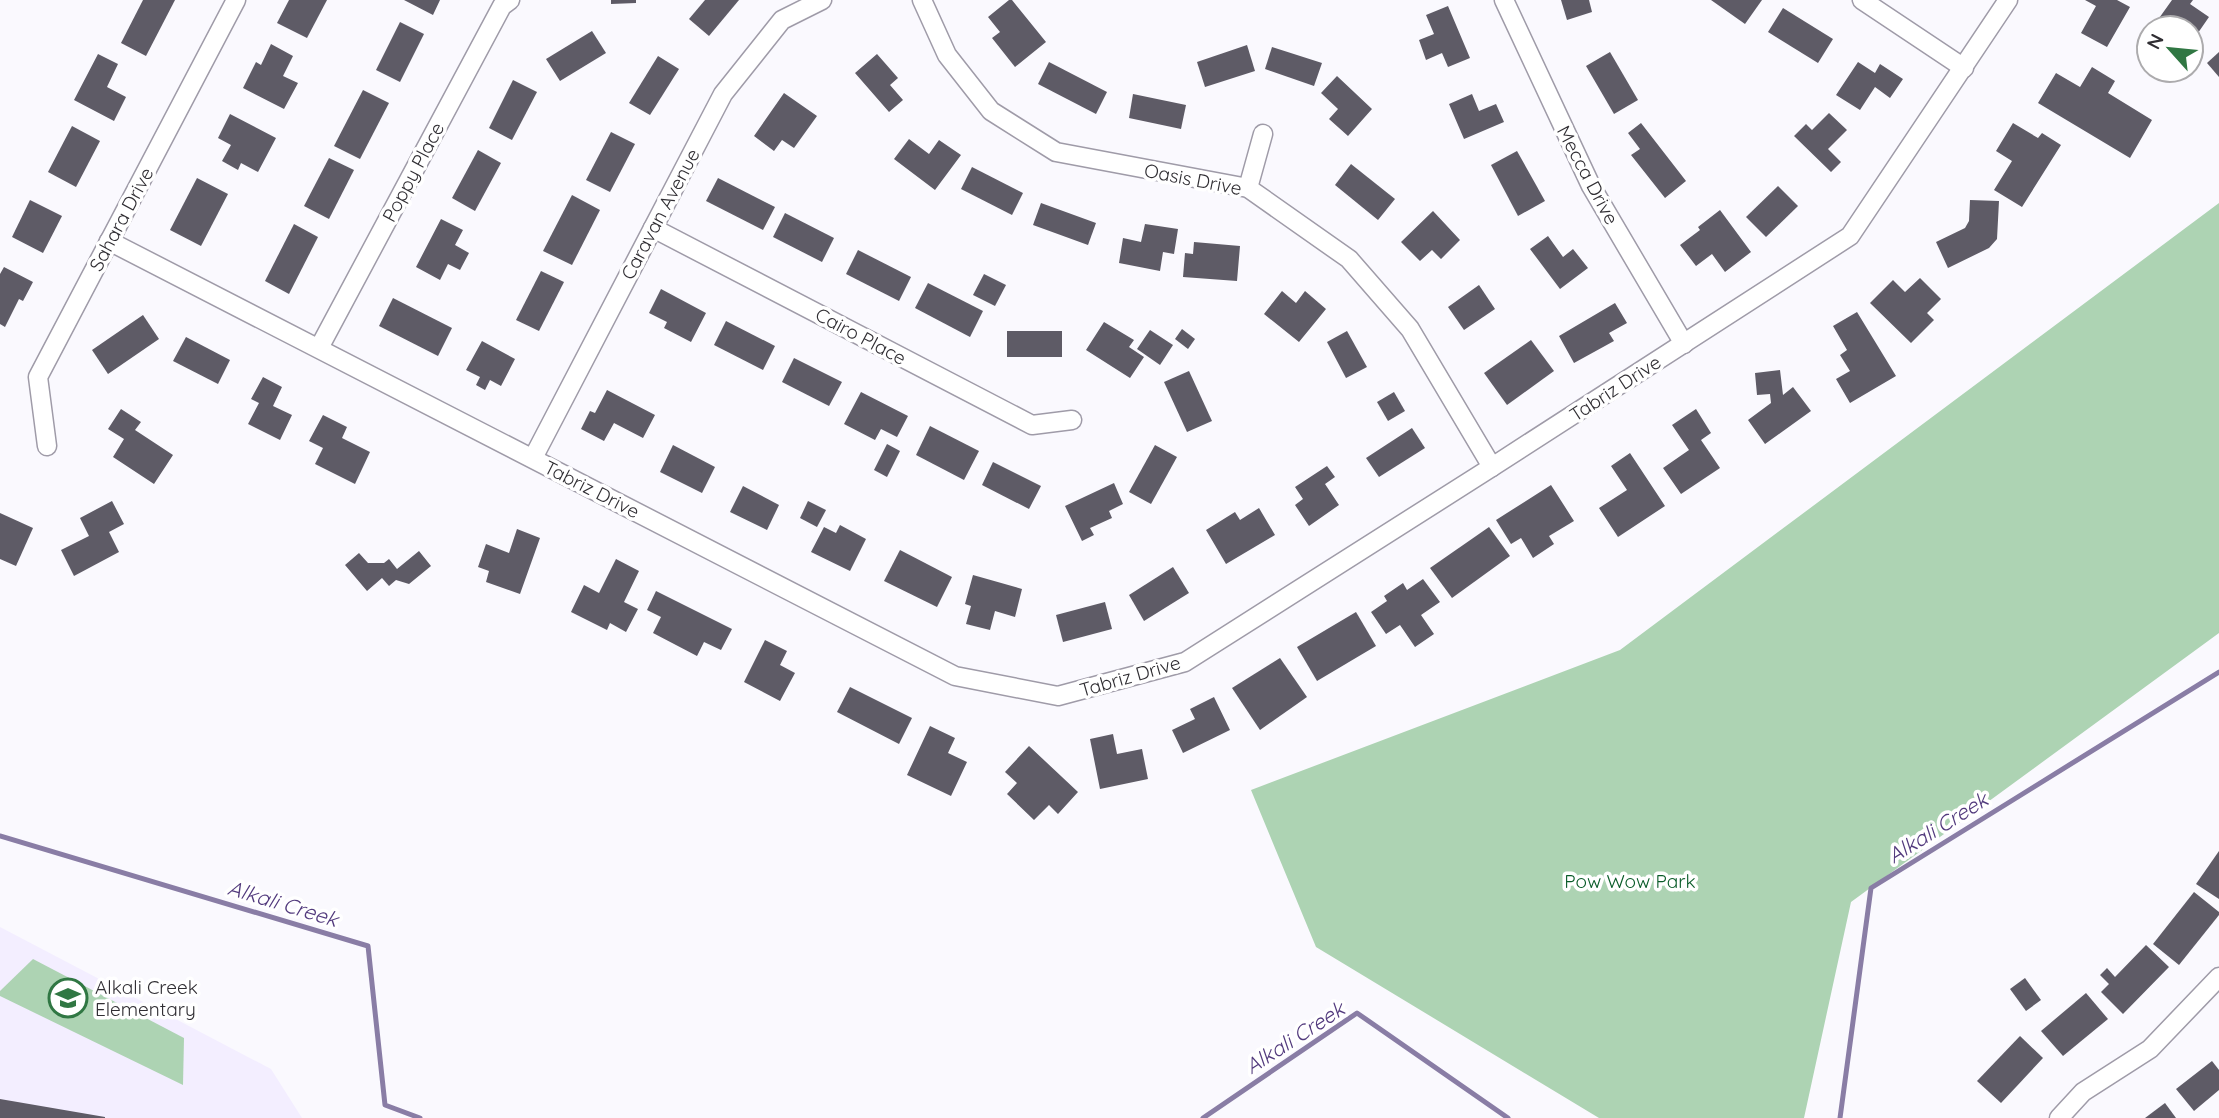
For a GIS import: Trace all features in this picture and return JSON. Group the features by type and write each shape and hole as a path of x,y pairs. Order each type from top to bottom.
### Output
{"street":[{"name":"Sahara Drive","path":"47,446 38,377 236,0"},
{"name":"Poppy Place","path":"319,348 502,6 510,0"},
{"name":"Caravan Avenue","path":"533,458 723,94 782,20 822,0"},
{"name":"Oasis Drive","path":"922,0 947,55 991,111 1056,152 1248,188 1349,259 1410,329 1492,467"},
{"name":"Mecca Drive","path":"1504,0 1591,186 1684,344"},
{"path":"1862,0 1964,68"},
{"name":"Tabriz Drive","path":"109,241 955,676 1058,696 1185,662 1850,236 2008,0"},
{"path":"1248,188 1263,134"},
{"name":"Cairo Place","path":"653,228 1032,425 1072,420"},
{"path":"2059,1118 2083,1092 2150,1049 2219,977"}],"shaded area":[{"name":"Alkali Creek Elementary","path":"0,927 271,1069 302,1118 0,1118"}],"green space":[{"name":"Pow Wow Park","path":"2219,203 2219,633 1851,902 1804,1118 1599,1118 1316,947 1251,790 1620,650"},
{"path":"33,959 184,1038 183,1085 0,996 0,991"}],"building":[{"path":"143,0 175,0 146,56 121,43"},
{"path":"289,0 327,0 307,38 277,23"},
{"path":"404,0 440,0 433,15"},
{"path":"611,0 636,0 636,3 611,4"},
{"path":"705,0 739,0 709,36 689,19"},
{"path":"1012,0 1046,42 1015,67 992,38 1000,32 988,17"},
{"path":"1561,0 1589,0 1592,12 1567,20"},
{"path":"1711,0 1762,0 1745,24"},
{"path":"2085,0 2117,0 2130,7 2107,47 2081,33 2096,6"},
{"path":"2172,0 2193,0 2190,4 2205,14 2162,14"},
{"path":"1448,6 1470,58 1448,67 1442,53 1426,60 1419,40 1434,34 1426,15"},
{"path":"1783,8 1833,39 1818,63 1768,32"},
{"path":"400,22 424,34 400,82 376,70"},
{"path":"592,31 606,53 560,81 546,59"},
{"path":"271,44 293,56 283,76 298,83 284,109 243,88 256,62 261,65"},
{"path":"1247,45 1255,71 1205,87 1197,62"},
{"path":"1272,47 1322,63 1314,86 1265,69"},
{"path":"1610,52 1638,100 1614,114 1586,66"},
{"path":"2219,52 2219,77 2207,63"},
{"path":"98,54 118,64 107,87 126,97 114,121 74,100"},
{"path":"877,54 898,78 890,85 903,100 889,112 855,73"},
{"path":"658,56 679,69 650,115 629,103"},
{"path":"1049,62 1107,92 1096,114 1038,84"},
{"path":"1858,62 1875,73 1880,64 1903,79 1890,98 1875,87 1860,110 1836,95"},
{"path":"2092,67 2115,81 2108,93 2152,120 2130,158 2038,103 2056,73 2080,87"},
{"path":"1337,76 1372,109 1348,136 1329,119 1338,109 1321,93"},
{"path":"513,80 537,92 512,140 489,128"},
{"path":"363,90 389,103 360,159 334,146"},
{"path":"784,93 817,116 794,148 782,140 774,151 754,136"},
{"path":"1133,94 1186,105 1181,129 1129,118"},
{"path":"1472,94 1479,111 1496,104 1504,122 1464,139 1449,104"},
{"path":"1829,113 1847,130 1828,149 1841,162 1831,172 1794,136 1806,124 1812,130"},
{"path":"230,114 276,138 258,172 241,163 238,170 222,161 231,145 218,138"},
{"path":"1641,123 1686,181 1665,198 1631,155 1640,149 1628,133"},
{"path":"2013,123 2038,138 2042,133 2061,145 2022,207 1994,190 2012,161 1996,151"},
{"path":"72,126 100,141 76,187 48,172"},
{"path":"611,132 635,144 610,192 586,180"},
{"path":"909,139 929,154 939,140 961,155 935,190 894,159"},
{"path":"478,150 501,163 475,211 452,198"},
{"path":"1517,151 1545,201 1518,216 1491,165"},
{"path":"329,158 354,170 329,219 304,206"},
{"path":"1351,164 1395,199 1378,220 1335,185"},
{"path":"972,167 1023,193 1012,215 961,189"},
{"path":"197,178 228,194 201,246 170,230"},
{"path":"718,178 775,207 763,230 706,201"},
{"path":"1778,186 1798,206 1766,237 1746,217"},
{"path":"572,195 600,210 572,265 543,251"},
{"path":"30,200 62,216 43,253 12,237"},
{"path":"1970,200 1999,201 1997,239 1989,248 1948,268 1936,242 1965,228 1969,221"},
{"path":"1041,203 1096,223 1088,245 1033,225"},
{"path":"1720,210 1751,252 1725,272 1712,254 1696,266 1680,245"},
{"path":"1433,211 1460,240 1441,259 1432,250 1420,261 1401,242"},
{"path":"785,213 834,238 822,262 773,237"},
{"path":"441,219 463,230 455,245 469,253 460,270 448,264 440,280 416,267"},
{"path":"294,224 318,237 289,294 265,281"},
{"path":"1145,224 1178,229 1174,254 1163,252 1160,271 1119,263 1123,238 1141,242"},
{"path":"1548,236 1563,257 1573,249 1588,268 1560,289 1530,249"},
{"path":"1194,242 1240,246 1237,281 1183,277 1185,253 1193,254"},
{"path":"858,250 911,277 899,301 846,274"},
{"path":"4,267 33,282 23,301 19,299 5,327 0,324 0,274"},
{"path":"541,271 564,282 539,331 516,320"},
{"path":"984,274 1006,285 995,306 973,295"},
{"path":"1920,278 1941,299 1927,313 1934,320 1911,343 1870,303 1893,280 1905,292"},
{"path":"928,283 983,311 970,337 915,308"},
{"path":"1479,285 1495,309 1464,330 1448,307"},
{"path":"661,289 706,313 691,342 664,328 667,322 649,313"},
{"path":"1282,291 1296,303 1305,291 1326,309 1299,342 1264,314"},
{"path":"393,298 452,328 438,356 379,326"},
{"path":"1615,303 1627,323 1609,333 1614,341 1574,363 1559,336"},
{"path":"1857,312 1896,376 1850,403 1836,379 1850,371 1840,355 1847,350 1833,326"},
{"path":"143,315 159,339 108,374 92,350"},
{"path":"726,321 775,346 763,370 714,345"},
{"path":"1104,322 1134,340 1129,347 1144,357 1130,378 1086,350"},
{"path":"1182,329 1195,339 1188,349 1175,339"},
{"path":"1150,330 1173,345 1160,365 1137,349"},
{"path":"1007,331 1062,331 1062,357 1007,357"},
{"path":"1347,331 1367,367 1346,378 1327,342"},
{"path":"186,337 230,360 218,384 173,361"},
{"path":"1531,340 1554,371 1507,405 1484,373"},
{"path":"482,341 515,359 501,386 490,380 485,390 476,385 480,377 466,370"},
{"path":"794,358 842,382 829,406 782,382"},
{"path":"1780,370 1783,395 1793,387 1811,411 1765,444 1748,420 1771,403 1770,394 1757,395 1755,373"},
{"path":"1189,371 1212,421 1187,432 1164,382"},
{"path":"263,377 282,387 273,406 292,415 280,440 248,424 259,403 251,399"},
{"path":"607,390 655,415 643,438 614,423 604,441 581,429 590,411 595,413"},
{"path":"861,392 908,416 897,437 881,429 875,440 844,424"},
{"path":"1394,392 1405,411 1388,421 1377,402"},
{"path":"121,409 141,422 135,430 173,455 154,484 113,457 124,439 108,429"},
{"path":"1696,409 1711,433 1701,440 1720,468 1681,494 1663,468 1689,450 1672,425"},
{"path":"323,415 347,427 342,438 370,452 355,484 315,464 323,448 309,441"},
{"path":"930,426 979,451 964,480 916,455"},
{"path":"1412,428 1425,448 1379,477 1366,458"},
{"path":"887,444 900,451 887,477 874,470"},
{"path":"673,445 715,467 702,493 660,472"},
{"path":"1155,445 1177,457 1151,504 1129,492"},
{"path":"1630,453 1665,506 1618,537 1599,508 1627,490 1611,466"},
{"path":"993,462 1041,486 1029,509 982,485"},
{"path":"1327,466 1335,477 1325,484 1339,505 1309,526 1295,505 1303,499 1295,487"},
{"path":"1114,483 1123,504 1109,511 1112,518 1090,528 1094,535 1082,541 1065,506"},
{"path":"1551,485 1574,521 1549,536 1554,544 1533,558 1521,538 1511,544 1496,520"},
{"path":"743,486 779,505 767,530 730,512"},
{"path":"112,501 124,524 109,532 119,552 74,576 61,550 89,536 80,518"},
{"path":"808,501 826,510 817,527 800,518"},
{"path":"1259,508 1275,535 1226,564 1206,530 1235,512 1240,520"},
{"path":"0,513 33,528 16,566 0,559"},
{"path":"840,525 866,539 850,571 811,552 824,527 836,533"},
{"path":"1489,527 1510,556 1452,598 1430,568"},
{"path":"517,529 540,538 520,594 486,582 489,571 478,567 486,544 509,553"},
{"path":"900,550 952,577 937,607 884,581"},
{"path":"419,551 431,566 409,584 396,580 389,586 382,578 367,591 345,565 359,553 368,563 384,563 389,559 397,569"},
{"path":"616,559 639,571 624,602 638,609 626,632 610,623 607,630 571,612 584,585 599,593"},
{"path":"1173,567 1189,593 1144,621 1129,595"},
{"path":"973,575 1022,589 1015,617 995,611 990,630 966,624 971,606 965,604"},
{"path":"1423,579 1440,602 1421,615 1434,634 1415,647 1400,625 1386,634 1371,612 1387,601 1384,596 1403,583 1407,590"},
{"path":"656,591 732,629 721,650 704,642 697,656 653,633 661,617 647,610"},
{"path":"1105,602 1112,629 1063,642 1056,615"},
{"path":"1356,612 1376,646 1317,681 1297,647"},
{"path":"765,640 787,651 780,665 795,673 780,701 744,682"},
{"path":"1280,658 1307,697 1260,730 1232,688"},
{"path":"850,687 912,718 899,744 837,712"},
{"path":"1214,697 1230,730 1183,753 1172,730 1195,719 1190,709"},
{"path":"930,726 955,738 948,753 967,762 951,796 907,775"},
{"path":"1113,734 1117,754 1142,749 1148,779 1100,789 1090,739"},
{"path":"1029,746 1078,792 1058,814 1049,805 1034,820 1007,794 1017,783 1005,772"},
{"path":"2219,851 2219,899 2196,884"},
{"path":"2194,892 2219,912 2219,915 2179,965 2153,944"},
{"path":"2146,945 2169,967 2123,1014 2101,992 2109,984 2100,975 2107,968 2115,977"},
{"path":"2025,978 2041,1000 2026,1011 2010,989"},
{"path":"2086,993 2108,1019 2063,1056 2041,1031"},
{"path":"2020,1036 2043,1058 2001,1103 1977,1081"},
{"path":"2212,1061 2219,1070 2219,1090 2194,1111 2176,1089"},
{"path":"0,1099 105,1117 105,1118 0,1118"},
{"path":"2165,1103 2176,1118 2145,1118"}],"waterway":[{"name":"Alkali Creek","path":"1840,1118 1871,888 2219,672"},
{"name":"Alkali Creek","path":"0,836 368,946 385,1105 420,1118"},
{"name":"Alkali Creek","path":"1203,1118 1357,1013 1508,1118"}],"place":[{"name":"Alkali Creek Elementary","path":"68,998"}]}
